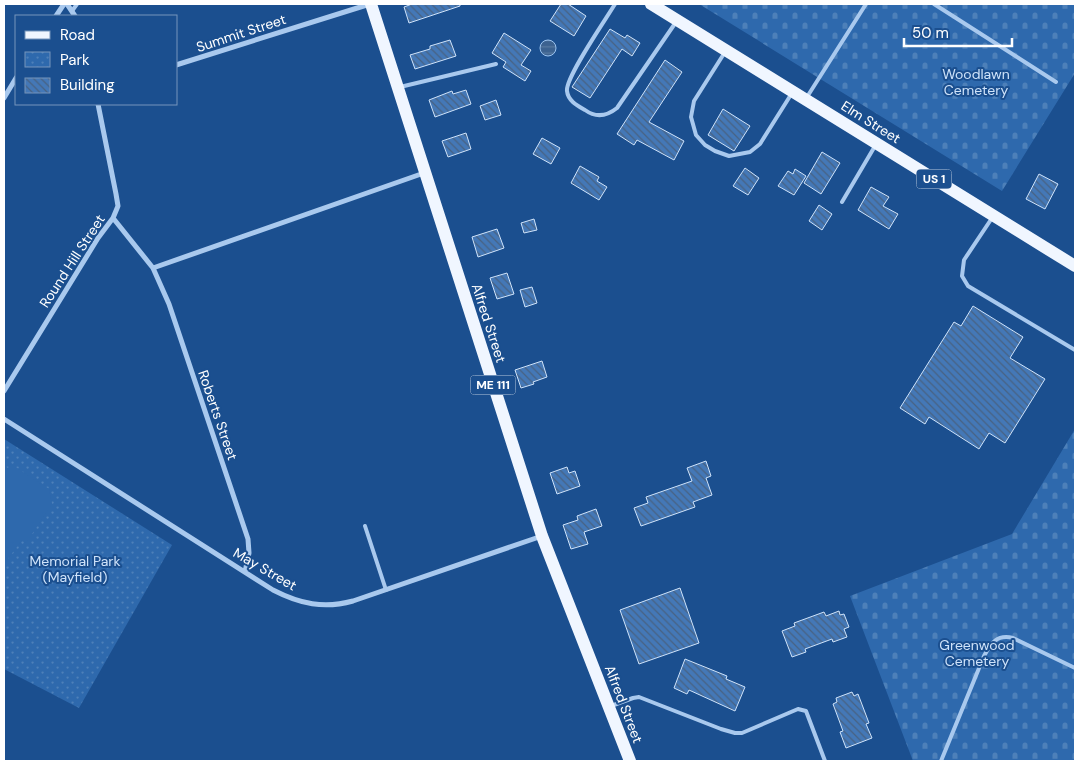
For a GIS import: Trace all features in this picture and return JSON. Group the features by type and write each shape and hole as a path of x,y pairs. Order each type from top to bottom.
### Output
{"main road":[{"name":"Alfred Street","path":"370,4 542,536 630,761"},
{"name":"Elm Street","path":"651,4 1075,266"}],"street":[{"path":"57,15 66,4 74,14"},
{"name":"Summit Street","path":"178,64 370,4"},
{"path":"4,98 15,80"},
{"name":"Round Hill Street","path":"4,391 98,238 114,218 118,206 98,105"},
{"path":"154,268 425,172"},
{"name":"Roberts Street","path":"114,218 154,268 169,304 248,539 249,553 245,572"},
{"name":"May Street","path":"4,419 285,596 315,605 344,604 542,536"}],"lane":[{"path":"74,14 77,4"},
{"path":"615,4 572,73 566,90 568,97 574,103 596,116 603,115 617,108 678,20"},
{"path":"806,100 866,4"},
{"path":"934,4 1056,82"},
{"path":"726,50 692,106 691,118 696,135 715,151 729,156 750,152 760,144 793,92"},
{"path":"398,88 496,64"},
{"path":"842,202 877,143"},
{"path":"994,216 964,260 962,276 968,286 1075,350"},
{"path":"365,526 386,590"},
{"path":"941,761 984,656 990,645 998,638 1013,638 1075,668"},
{"path":"609,707 638,697 735,733 742,733 802,709 806,711 825,761"}],"green space":[{"name":"Woodlawn Cemetery","path":"699,4 1075,4 1075,73 1002,191"},
{"name":"Greenwood Cemetery","path":"1075,429 1075,761 913,761 850,596 1012,534"},
{"name":"Memorial Park (Mayfield)","path":"4,439 172,545 79,708 4,669"},
{"path":"11,464 49,489 52,504 26,543 22,540 4,564 4,466 8,468"}],"shaded area":[{"path":"548,40 556,48 548,56 540,48"}],"building":[{"path":"412,4 460,4 460,6 409,23 404,7"},
{"path":"561,4 568,4 586,16 574,36 550,21"},
{"path":"610,29 625,38 627,35 640,43 632,56 622,49 590,98 572,87"},
{"path":"504,33 531,50 521,65 531,71 525,81 503,67 506,62 492,53"},
{"path":"450,40 456,56 415,69 410,55"},
{"path":"665,60 682,72 649,122 684,141 674,160 637,140 634,145 617,134"},
{"path":"466,90 471,104 435,117 429,100 452,91 453,94"},
{"path":"496,100 501,115 485,120 480,106"},
{"path":"723,109 750,126 734,151 708,135"},
{"path":"466,133 471,149 448,157 442,141"},
{"path":"542,138 560,148 551,164 533,154"},
{"path":"822,152 840,163 821,194 804,183"},
{"path":"580,166 599,177 597,181 607,187 599,200 571,183"},
{"path":"745,168 759,178 748,195 733,186"},
{"path":"795,169 806,176 794,195 778,186 788,171 793,174"},
{"path":"1039,174 1058,184 1045,209 1026,199"},
{"path":"871,187 889,197 883,206 898,214 889,229 858,210"},
{"path":"819,205 832,214 822,230 809,221"},
{"path":"534,219 537,230 524,233 521,223"},
{"path":"497,229 504,248 478,257 472,237"},
{"path":"507,273 514,294 497,299 490,278"},
{"path":"532,287 537,303 525,307 520,290"},
{"path":"973,306 1023,337 1010,358 1045,379 1005,443 989,433 979,449 929,417 925,424 900,408 954,322 961,326"},
{"path":"542,361 547,377 521,388 515,370"},
{"path":"706,461 711,476 706,478 712,495 693,502 695,507 641,526 634,508 648,503 646,497 692,481 687,468"},
{"path":"567,467 569,473 575,471 580,486 557,494 550,473"},
{"path":"596,509 602,526 584,532 588,544 571,549 563,525 578,520 577,516"},
{"path":"680,588 699,643 639,664 620,610"},
{"path":"839,611 840,615 844,614 849,627 844,629 847,637 833,642 832,639 805,649 806,652 792,657 782,631 795,626 794,623 824,612 826,616"},
{"path":"685,659 727,676 726,679 745,687 735,711 689,690 687,694 674,688"},
{"path":"852,692 854,696 858,694 869,723 866,724 872,738 846,748 840,732 843,731 833,704 837,702 836,698"}]}
